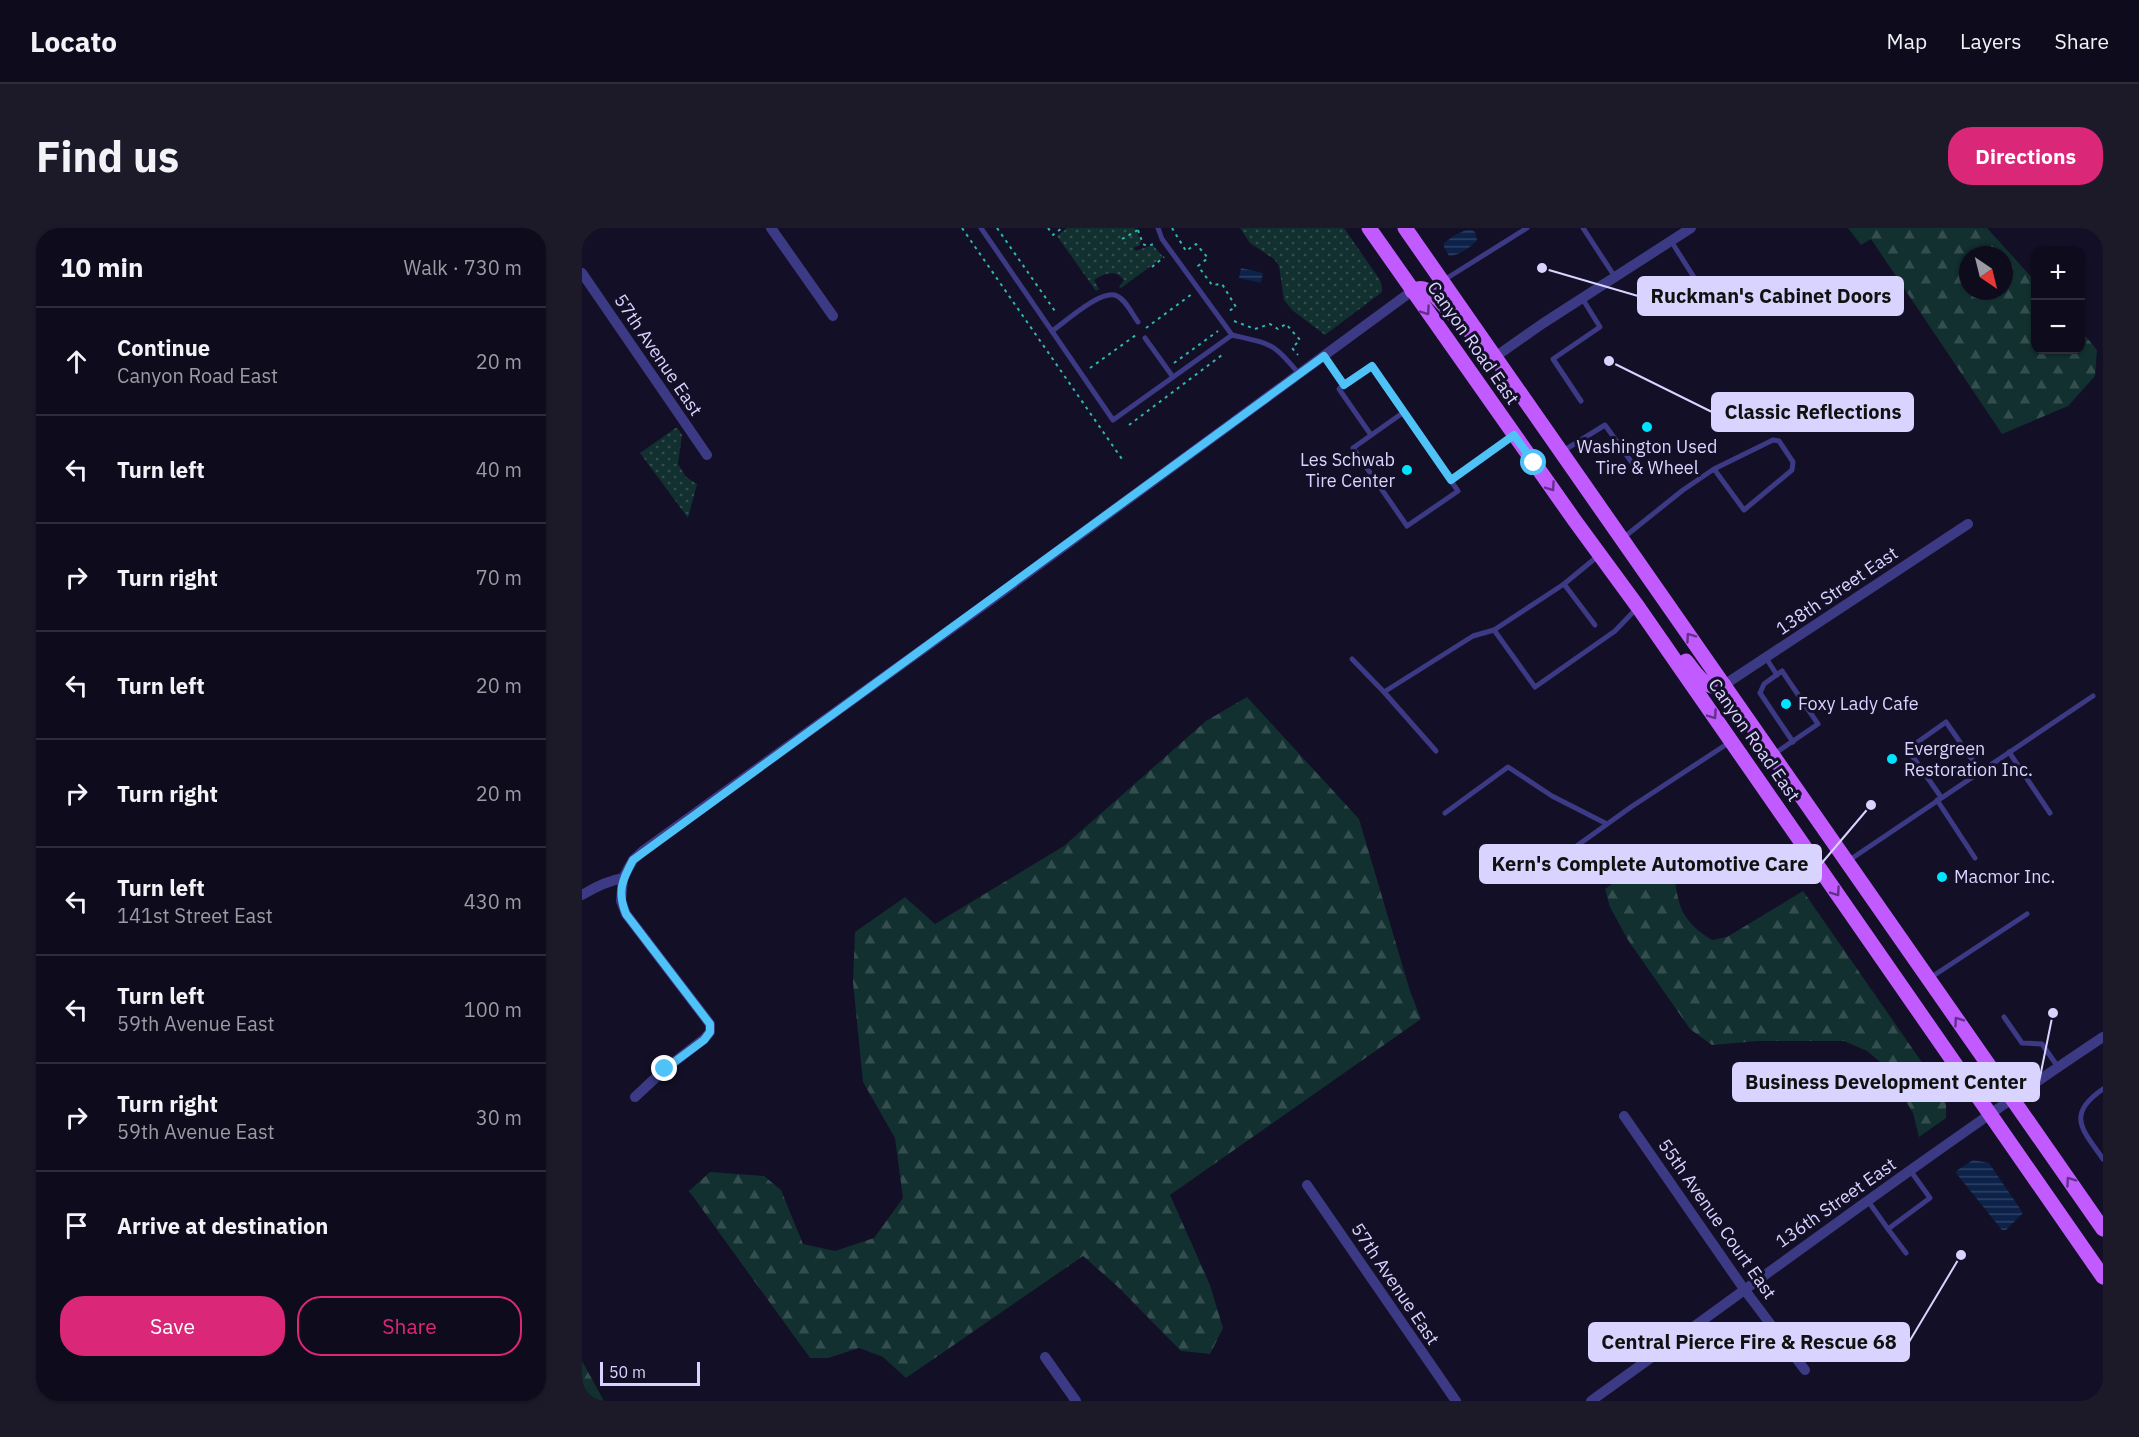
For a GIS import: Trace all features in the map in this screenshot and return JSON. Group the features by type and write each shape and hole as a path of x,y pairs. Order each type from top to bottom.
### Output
{"main road":[{"name":"Canyon Road East","path":"1370,228 1412,291 1638,607 2103,1277"},
{"name":"Canyon Road East","path":"1405,228 2103,1229"},
{"path":"1412,291 1425,288 1432,293 1495,357"},
{"path":"1638,607 1707,685 1715,688 1724,686"}],"street":[{"path":"771,228 833,316"},
{"path":"1495,357 1691,228"},
{"name":"57th Avenue East","path":"582,273 585,285 707,455"},
{"path":"635,1097 646,1084 704,1040 710,1032 710,1024 626,914 621,902 622,878 633,860 1412,291"},
{"name":"138th Street East","path":"1724,686 1968,524"},
{"path":"582,895 594,887 622,878"},
{"name":"136th Street East","path":"1591,1401 1744,1288 1989,1114 2103,1037"},
{"name":"55th Avenue Court East","path":"1624,1116 1744,1288 1805,1370"},
{"name":"57th Avenue East","path":"1307,1185 1456,1401"},
{"path":"1045,1357 1076,1401"}],"lane":[{"path":"981,228 1113,420 1232,335"},
{"path":"1158,228 1162,239 1232,335 1269,344 1279,350 1299,374"},
{"path":"1443,281 1527,228"},
{"path":"1583,228 1615,277"},
{"path":"1671,241 1716,312"},
{"path":"1052,331 1095,300 1108,294 1119,297 1138,322"},
{"path":"1581,401 1553,358 1600,327 1582,298"},
{"path":"1145,338 1173,377"},
{"path":"1324,356 1344,385"},
{"path":"1371,435 1339,389 1372,366 1404,412 1451,480 1458,491 1407,526 1353,448 1404,412"},
{"path":"1561,452 1605,425 1635,467"},
{"path":"1451,480 1514,435"},
{"path":"1622,539 1683,490 1714,469 1777,439 1794,466 1744,510 1714,469"},
{"path":"1384,692 1473,636 1494,630 1564,584 1599,555"},
{"path":"1564,584 1595,626"},
{"path":"1494,630 1535,687 1615,631 1638,607"},
{"path":"1352,658 1436,751"},
{"path":"1766,658 1777,675"},
{"path":"1773,755 1793,742 1818,724 1782,671 1764,684 1760,693 1793,742"},
{"path":"1847,861 2093,696"},
{"path":"1975,858 1913,757 1912,746 1946,722 1980,771"},
{"path":"1536,875 1731,741"},
{"path":"2009,752 2050,813"},
{"path":"1445,813 1508,767 1552,796 1608,824"},
{"path":"1929,979 2026,914"},
{"path":"2004,1017 2022,1043 2042,1044 2058,1067"},
{"path":"2103,1089 2088,1100 2082,1113 2081,1128 2103,1160"},
{"path":"1888,1229 1930,1198 1910,1170"},
{"path":"1868,1201 1906,1253"}],"path":[{"path":"962,228 1124,462"},
{"path":"1048,228 1053,235 1062,228"},
{"path":"1172,228 1186,251 1196,244 1208,258 1198,266 1212,285 1221,284 1236,307 1227,313"},
{"path":"1122,239 1137,229 1143,244 1147,246 1154,243 1165,257 1152,267"},
{"path":"1088,370 1209,282"},
{"path":"1232,320 1255,329 1270,324 1278,329 1286,324 1300,340 1292,348 1298,355"}],"green space":[{"path":"1067,228 1135,228 1141,241 1139,246 1134,247 1135,251 1153,245 1163,257 1121,288 1119,287 1124,280 1114,273 1094,280 1099,289 1096,291 1057,236"},
{"path":"1240,228 1344,228 1380,280 1382,292 1325,335 1292,310 1284,300 1279,266 1274,259 1250,243"},
{"path":"1848,228 1987,228 2003,246 1959,246 1959,300 2013,300 2013,257 2031,277 2031,354 2085,354 2085,336 2097,350 2095,376 2068,406 2002,434 1871,239 1861,245"},
{"path":"677,427 682,435 678,464 686,477 697,484 688,518 640,453"},
{"path":"1247,697 1359,819 1410,991 1421,1019 1170,1195 1210,1285 1223,1328 1210,1354 1181,1351 1117,1286 1083,1256 906,1378 883,1357 859,1348 828,1358 810,1358 689,1191 710,1172 764,1176 781,1190 803,1244 835,1251 874,1238 903,1198 895,1138 863,1082 853,982 855,932 905,897 935,924 1064,846 1206,721"},
{"path":"1670,843 1676,889 1681,907 1693,925 1712,940 1727,937 1803,891 1946,1097 1946,1118 1919,1137 1913,1113 1885,1066 1867,1051 1844,1041 1758,1041 1712,1045 1690,1029 1628,940 1610,907 1605,889"},
{"path":"582,1361 604,1401 582,1401"}],"water":[{"path":"1466,230 1475,232 1477,240 1464,251 1449,256 1444,243"},
{"path":"1241,268 1263,273 1261,283 1239,278"},
{"path":"1973,1160 1989,1163 2023,1213 2006,1230 2002,1230 1956,1173"}],"place":[{"name":"Ruckman's Cabinet Doors","path":"1542,268"},
{"name":"Classic Reflections","path":"1609,361"},
{"name":"Washington Used Tire & Wheel","path":"1647,427"},
{"name":"Les Schwab Tire Center","path":"1407,470"},
{"name":"Foxy Lady Cafe","path":"1786,704"},
{"name":"Evergreen Restoration Inc.","path":"1892,759"},
{"name":"Kern's Complete Automotive Care","path":"1871,805"},
{"name":"Macmor Inc.","path":"1942,877"},
{"name":"Business Development Center","path":"2053,1013"},
{"name":"Central Pierce Fire & Rescue 68","path":"1961,1255"}],"route":[{"path":"665,1069 704,1040 710,1032 710,1024 626,914 621,902 622,878 633,860 1324,356 1344,385 1372,366 1451,480 1514,435 1534,463"}]}
